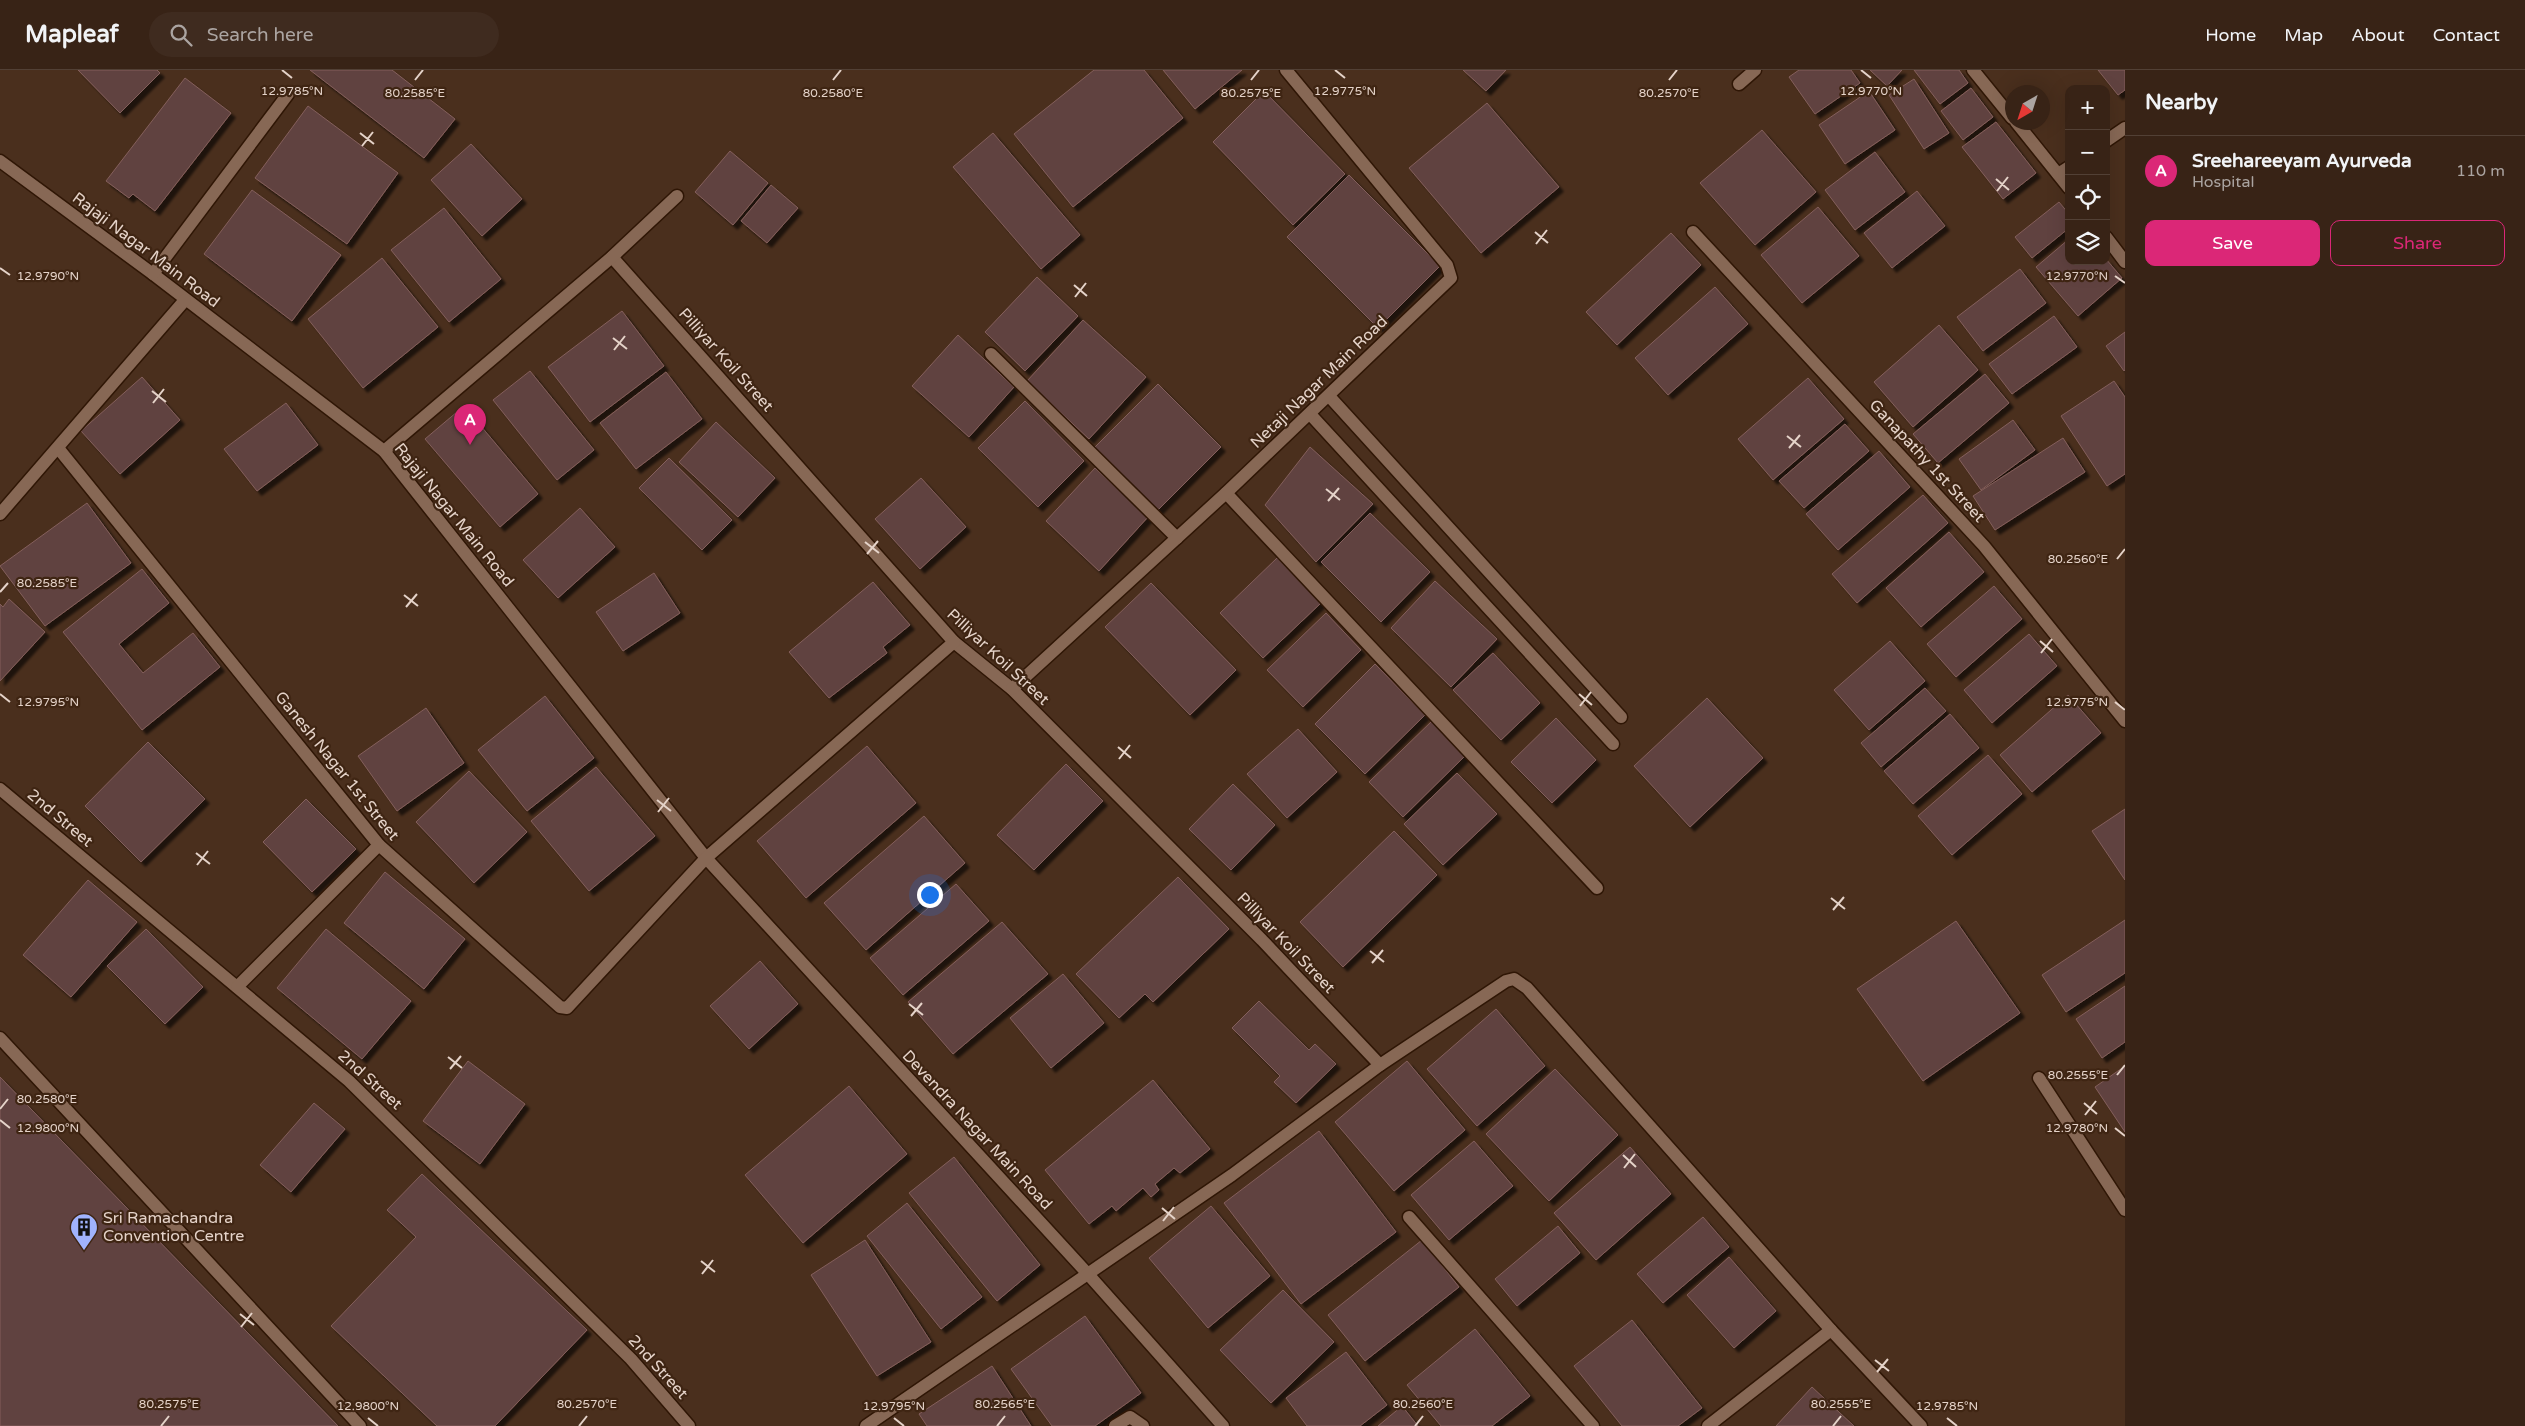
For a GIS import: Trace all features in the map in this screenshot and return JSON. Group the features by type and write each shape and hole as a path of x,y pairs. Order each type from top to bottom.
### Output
{"street":[{"name":"Netaji Nagar Main Road","path":"1012,689 1226,493 1451,278 1451,272 1286,70"},
{"path":"1738,84 1756,70"},
{"path":"1973,70 2005,109"},
{"path":"153,274 288,94"},
{"path":"2110,138 2125,128"},
{"path":"2024,130 2064,170"},
{"name":"Rajaji Nagar Main Road","path":"0,161 153,274 384,451 706,858"},
{"path":"384,451 612,257 677,196"},
{"name":"Ganapathy 1st Street","path":"1694,232 1984,546 2125,721"},
{"path":"2110,243 2125,262"},
{"name":"Pilliyar Koil Street","path":"612,257 954,642 1012,689 1262,940 1380,1064"},
{"path":"0,514 185,300"},
{"path":"991,354 1177,538"},
{"path":"1329,396 1621,716"},
{"path":"1310,414 1613,744"},
{"name":"Ganesh Nagar 1st Street","path":"58,448 379,845 554,1003 567,1008 706,858"},
{"path":"1226,493 1598,888"},
{"path":"706,858 954,642"},
{"name":"2nd Street","path":"0,789 349,1081 631,1359 689,1426"},
{"path":"237,987 379,845"},
{"name":"Devendra Nagar Main Road","path":"706,858 1087,1273 1223,1426"},
{"path":"866,1426 1232,1175 1380,1064 1506,981 1514,979 1520,982 1831,1330 1921,1426"},
{"path":"0,1038 360,1426"},
{"path":"2039,1078 2125,1210"},
{"path":"1409,1217 1594,1426"},
{"path":"1708,1426 1831,1330"},
{"path":"1115,1426 1130,1417 1143,1426"}],"building":[{"path":"78,70 157,70 160,73 120,113"},
{"path":"310,70 392,70 455,119 424,158"},
{"path":"1094,70 1144,70 1183,118 1073,207 1014,134"},
{"path":"1163,70 1242,70 1195,109"},
{"path":"1463,70 1506,70 1486,91"},
{"path":"1799,70 1851,70 1860,83 1815,114 1789,77"},
{"path":"1870,70 1902,70 1887,86"},
{"path":"1914,70 1959,70 1968,83 1940,104"},
{"path":"2098,70 2125,70 2125,90 2118,95"},
{"path":"185,78 231,113 155,211 133,194 129,198 106,181"},
{"path":"1914,79 1949,133 1924,149 1889,95"},
{"path":"1971,88 1993,117 1963,140 1941,111"},
{"path":"1264,91 1345,174 1293,225 1213,142"},
{"path":"1869,91 1895,130 1845,164 1819,125"},
{"path":"1487,103 1559,187 1481,253 1409,168"},
{"path":"308,106 398,173 347,244 255,178"},
{"path":"1996,122 2036,173 2003,199 1962,147"},
{"path":"1762,130 1816,192 1755,245 1700,183"},
{"path":"993,133 1080,235 1041,269 953,167"},
{"path":"471,144 522,199 482,236 431,180"},
{"path":"730,151 768,183 733,225 695,192"},
{"path":"1875,152 1905,192 1855,230 1825,190"},
{"path":"1349,175 1440,266 1378,328 1287,237"},
{"path":"771,185 798,208 767,243 741,221"},
{"path":"252,190 341,255 292,321 204,254"},
{"path":"1917,191 1945,226 1892,268 1864,233"},
{"path":"2059,202 2065,209 2065,231 2032,258 2015,237"},
{"path":"1818,207 1859,256 1802,303 1761,255"},
{"path":"444,208 501,279 449,322 391,250"},
{"path":"1671,233 1701,265 1617,345 1586,312"},
{"path":"2065,242 2065,265 2110,264 2122,278 2078,316 2036,267"},
{"path":"382,258 438,327 363,388 308,319"},
{"path":"2020,269 2046,303 1983,351 1957,317"},
{"path":"1037,277 1078,316 1025,371 985,332"},
{"path":"1715,287 1748,324 1668,395 1635,358"},
{"path":"622,311 664,366 590,422 548,367"},
{"path":"2054,316 2077,347 2012,394 1989,364"},
{"path":"1083,320 1146,377 1089,439 1027,381"},
{"path":"1939,325 1978,370 1913,427 1874,382"},
{"path":"2125,332 2125,370 2124,371 2106,346"},
{"path":"958,335 1014,387 969,437 912,386"},
{"path":"530,371 594,450 557,480 493,400"},
{"path":"666,372 702,419 636,469 600,423"},
{"path":"1985,374 2009,403 1938,463 1913,434"},
{"path":"142,377 180,420 120,474 81,431"},
{"path":"1808,378 1844,419 1773,480 1738,439"},
{"path":"2114,381 2125,397 2125,474 2107,486 2061,416"},
{"path":"1158,384 1221,447 1158,510 1095,447"},
{"path":"1025,401 1084,461 1038,507 978,448"},
{"path":"286,403 318,445 257,491 224,449"},
{"path":"464,406 538,494 500,527 425,439"},
{"path":"2013,420 2035,450 1981,490 1959,459"},
{"path":"716,422 775,478 738,517 679,462"},
{"path":"1845,424 1869,451 1804,508 1779,481"},
{"path":"2063,438 2085,472 1995,530 1973,496"},
{"path":"1310,447 1373,504 1316,562 1265,505"},
{"path":"1879,451 1910,487 1838,550 1806,514"},
{"path":"669,458 732,520 702,550 639,488"},
{"path":"1095,468 1148,517 1099,571 1046,521"},
{"path":"921,478 966,527 920,569 875,519"},
{"path":"1923,495 1948,523 1857,603 1832,574"},
{"path":"87,503 131,563 45,626 0,566"},
{"path":"580,508 615,547 558,598 523,560"},
{"path":"1370,513 1430,572 1381,622 1321,562"},
{"path":"1949,532 1984,572 1921,627 1886,588"},
{"path":"1277,558 1321,603 1263,658 1220,613"},
{"path":"142,569 169,603 119,644 143,673 193,633 220,667 142,730 63,632"},
{"path":"654,573 680,613 623,651 596,612"},
{"path":"1435,581 1497,639 1451,687 1391,628"},
{"path":"873,582 910,625 883,647 887,653 829,698 789,652"},
{"path":"1151,583 1236,670 1190,715 1105,627"},
{"path":"1994,586 2022,619 1956,677 1927,644"},
{"path":"9,599 45,632 0,681 0,604 3,607"},
{"path":"1326,613 1361,650 1303,707 1267,670"},
{"path":"2029,634 2057,666 1992,723 1964,690"},
{"path":"1890,641 1925,681 1869,730 1834,690"},
{"path":"1493,653 1540,703 1501,740 1453,690"},
{"path":"1375,664 1425,715 1365,774 1315,724"},
{"path":"1925,688 1946,711 1881,767 1861,743"},
{"path":"2068,695 2101,733 2032,792 2000,755"},
{"path":"545,696 594,758 527,811 478,750"},
{"path":"1707,698 1763,758 1690,827 1634,766"},
{"path":"426,708 464,763 397,811 358,756"},
{"path":"1950,714 1979,748 1913,804 1884,771"},
{"path":"1556,718 1596,760 1552,803 1511,762"},
{"path":"1433,720 1467,754 1403,817 1369,782"},
{"path":"1298,729 1337,772 1287,818 1247,774"},
{"path":"148,742 205,799 141,862 85,806"},
{"path":"867,746 916,803 806,898 757,841"},
{"path":"1988,755 2022,794 1952,855 1918,816"},
{"path":"1066,764 1103,801 1034,870 997,835"},
{"path":"596,767 655,836 589,891 531,821"},
{"path":"469,771 527,832 474,883 416,822"},
{"path":"1457,773 1497,814 1443,865 1404,824"},
{"path":"1233,784 1275,825 1231,870 1189,829"},
{"path":"306,799 356,849 312,892 263,842"},
{"path":"2125,809 2125,880 2092,831"},
{"path":"924,816 965,863 866,950 824,903"},
{"path":"1394,831 1437,875 1343,967 1300,922"},
{"path":"385,872 465,939 424,989 344,923"},
{"path":"1178,877 1229,929 1153,1002 1145,994 1119,1018 1076,974"},
{"path":"88,880 137,922 71,997 23,955"},
{"path":"956,884 989,921 903,995 870,958"},
{"path":"2125,920 2125,973 2066,1012 2042,975"},
{"path":"1956,921 2020,1013 1923,1081 1857,989"},
{"path":"1002,922 1048,974 953,1054 908,1002"},
{"path":"146,929 203,987 165,1024 107,966"},
{"path":"326,929 411,1001 362,1059 277,988"},
{"path":"760,961 798,1004 749,1049 710,1006"},
{"path":"1063,974 1104,1023 1051,1068 1010,1018"},
{"path":"2125,986 2125,1042 2102,1058 2076,1019"},
{"path":"1259,1001 1309,1050 1315,1044 1336,1064 1296,1103 1274,1082 1280,1076 1232,1028"},
{"path":"1496,1009 1545,1066 1477,1126 1427,1069"},
{"path":"468,1061 525,1104 480,1164 423,1121"},
{"path":"1407,1061 1465,1130 1394,1191 1335,1122"},
{"path":"2125,1066 2125,1132 2095,1087"},
{"path":"1555,1069 1618,1135 1549,1201 1486,1134"},
{"name":"Sri Ramachandra Convention Centre","path":"0,1077 338,1426 0,1426"},
{"path":"1153,1080 1210,1149 1180,1173 1174,1168 1155,1184 1159,1190 1151,1197 1143,1188 1116,1211 1112,1206 1089,1224 1045,1170"},
{"path":"849,1086 907,1154 803,1243 745,1175"},
{"path":"314,1103 345,1129 291,1192 260,1165"},
{"path":"1319,1131 1396,1232 1301,1304 1224,1203"},
{"path":"1474,1141 1513,1186 1449,1240 1411,1195"},
{"path":"1630,1147 1671,1194 1596,1260 1554,1213"},
{"path":"954,1157 1040,1265 997,1301 909,1193"},
{"path":"422,1174 587,1330 495,1426 437,1426 331,1326 416,1237 387,1210"},
{"path":"907,1203 982,1297 941,1329 867,1236"},
{"path":"1211,1206 1270,1276 1208,1328 1149,1258"},
{"path":"1703,1217 1729,1247 1663,1303 1637,1274"},
{"path":"1558,1226 1580,1253 1517,1306 1495,1279"},
{"path":"865,1240 931,1342 877,1376 811,1275"},
{"path":"1422,1240 1459,1287 1365,1361 1328,1315"},
{"path":"1729,1257 1776,1311 1734,1348 1687,1295"},
{"path":"1283,1290 1334,1342 1271,1403 1220,1350"},
{"path":"1085,1316 1141,1393 1095,1426 1052,1426 1011,1369"},
{"path":"1632,1320 1702,1408 1678,1426 1622,1426 1574,1366"},
{"path":"1475,1329 1530,1396 1492,1426 1441,1426 1407,1385"},
{"path":"1346,1352 1387,1405 1360,1426 1307,1426 1286,1398"},
{"path":"992,1366 1031,1426 927,1426 919,1414"},
{"path":"1812,1387 1854,1426 1776,1426"},
{"path":"1402,1406 1418,1426 1378,1426"}],"place":[{"name":"Sreehareeyam Ayurveda","path":"470,445"},
{"name":"Sri Ramachandra Convention Centre","path":"84,1251"}]}
